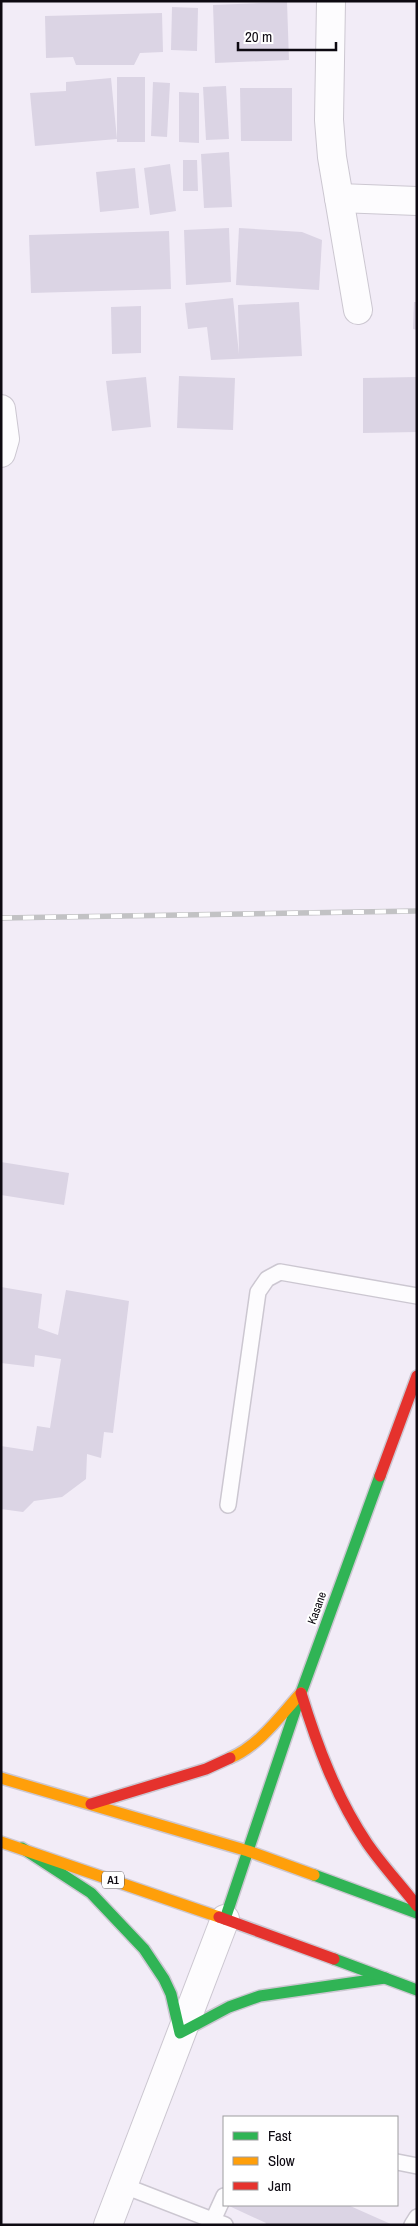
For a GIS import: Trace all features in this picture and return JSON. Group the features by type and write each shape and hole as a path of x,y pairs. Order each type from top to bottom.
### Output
{"main road":[{"name":"Kasane","path":"224,1919 301,1693 417,1376"},
{"path":"91,1804 197,1772 238,1756 265,1733 301,1693"},
{"path":"301,1693 317,1746 356,1826 376,1855 417,1906"},
{"path":"1,1778 248,1851 417,1913"},
{"name":"A1","path":"1,1842 224,1919 417,1990"},
{"path":"22,1848 91,1893 144,1949 164,1979 171,1994 180,2033 237,2003 262,1995 292,1990 333,1987 385,1978"}],"street":[{"path":"331,1 329,120 339,198 358,310"},
{"path":"339,198 417,201"},
{"path":"1,409 5,439 1,453"},
{"path":"108,2225 224,1919"}],"lane":[{"path":"228,1505 258,1292 267,1279 280,1272 417,1296"},
{"path":"398,2162 417,2166"},
{"path":"122,2185 219,2222 223,2201"},
{"path":"412,2225 417,2217"}],"building":[{"path":"287,2 289,60 215,63 213,5"},
{"path":"172,7 198,8 197,51 171,50"},
{"path":"162,13 163,52 140,53 134,65 76,65 73,57 46,58 45,16"},
{"path":"117,77 145,77 145,142 117,142"},
{"path":"111,78 117,139 35,146 30,93 66,91 66,82"},
{"path":"153,82 170,83 167,137 151,136"},
{"path":"226,86 229,139 206,140 203,87"},
{"path":"240,88 292,88 292,141 241,141"},
{"path":"179,92 199,93 199,143 179,142"},
{"path":"229,152 232,207 204,208 201,154"},
{"path":"183,160 197,160 198,191 183,191"},
{"path":"170,164 176,211 150,215 144,168"},
{"path":"135,168 139,208 100,212 96,172"},
{"path":"229,228 231,282 186,285 184,230"},
{"path":"239,228 302,232 322,240 319,290 236,285"},
{"path":"169,231 171,289 31,293 29,235"},
{"path":"233,298 239,354 238,305 299,302 302,356 211,360 207,327 188,329 185,303"},
{"path":"414,302 417,302 417,330 413,329"},
{"path":"141,306 141,353 112,354 111,307"},
{"path":"179,376 235,378 233,430 177,428"},
{"path":"146,377 151,427 112,431 106,381"},
{"path":"417,377 417,432 363,433 363,378"},
{"path":"1,1162 69,1173 64,1205 1,1195"},
{"path":"1,1287 42,1294 38,1328 58,1335 66,1290 129,1301 113,1433 104,1432 101,1458 87,1454 86,1479 62,1497 34,1501 23,1512 1,1509 1,1446 33,1451 37,1426 50,1428 61,1359 35,1355 34,1367 1,1363"},
{"path":"229,2206 350,2206 393,2225 265,2225 266,2223"}],"railway":[{"path":"1,918 417,911"}],"traffic: fast":[{"path":"225,1919 301,1693 380,1476"},
{"path":"22,1848 91,1893 144,1949 164,1979 171,1994 180,2033 229,2007 260,1996 385,1978"},
{"path":"314,1875 417,1913"},
{"path":"334,1959 417,1990"}],"traffic: slow":[{"path":"230,1758 241,1753 260,1738 301,1693"},
{"path":"1,1778 248,1851 314,1875"},
{"path":"1,1842 219,1917"}],"traffic: jam":[{"path":"380,1476 417,1376"},
{"path":"301,1693 328,1770 346,1807 373,1851 417,1906"},
{"path":"91,1804 206,1769 230,1758"},
{"path":"219,1917 334,1959"}]}
